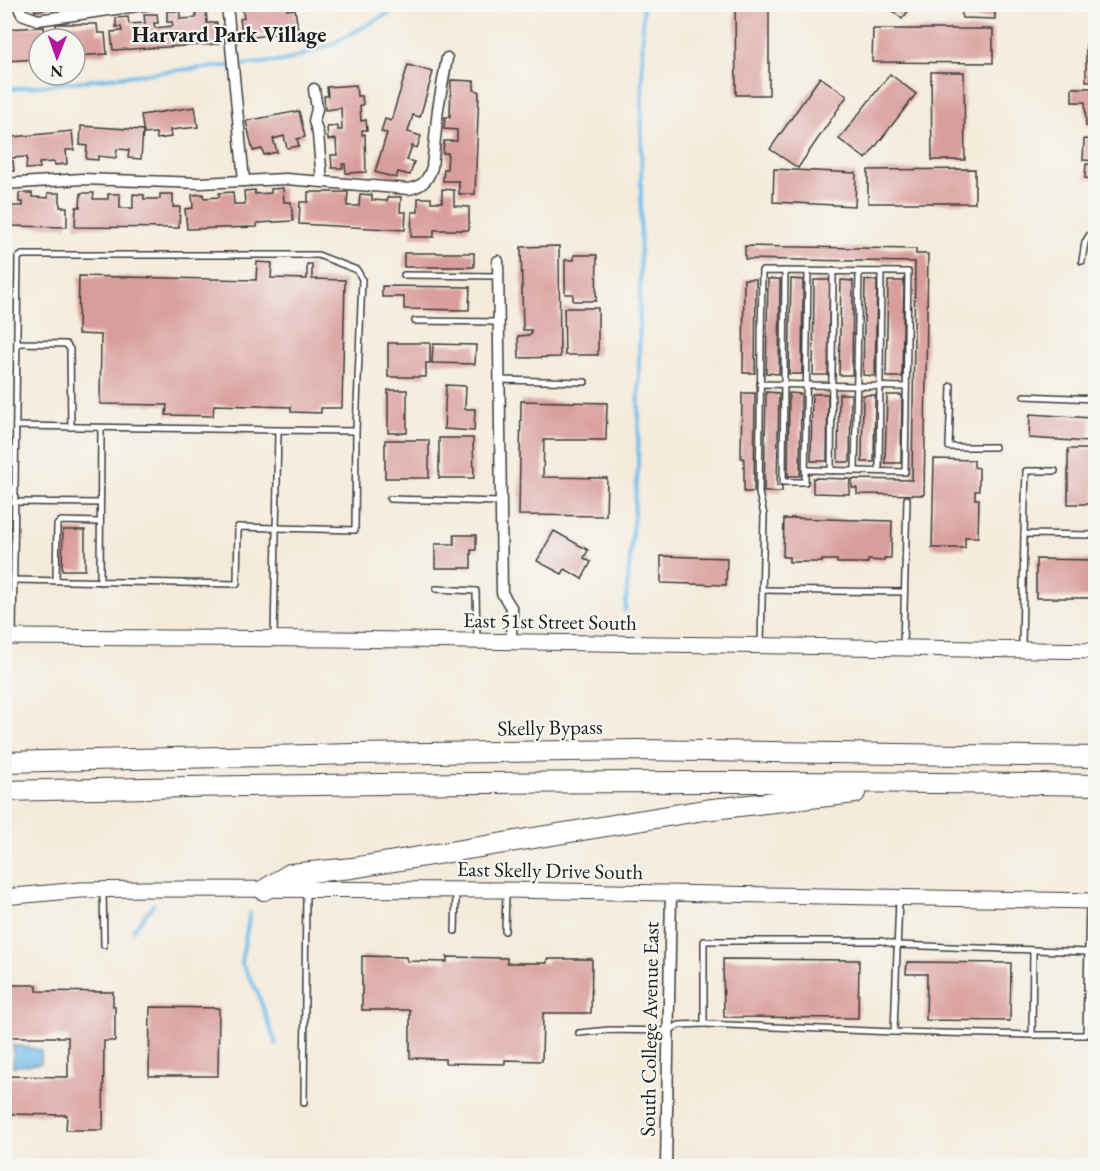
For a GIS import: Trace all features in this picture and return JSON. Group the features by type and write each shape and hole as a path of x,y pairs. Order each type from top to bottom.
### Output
{"highway":[{"name":"Skelly Bypass","path":"4,762 636,750 1095,757"},
{"path":"4,791 358,783 1095,785"},
{"path":"264,890 290,874 352,868 704,810 947,783"}],"main road":[{"name":"East 51st Street South","path":"9,637 477,641 1095,651"},
{"name":"East Skelly Drive South","path":"4,897 103,889 506,890 1092,901"}],"street":[{"path":"17,4 22,14 38,20 151,4"},
{"path":"226,4 244,181"},
{"path":"4,184 82,179 201,183 286,179 418,188 424,183 432,167 438,109 447,58"},
{"path":"314,89 317,109 314,121 318,134 322,181"},
{"path":"498,261 502,593 512,609 512,642"},
{"name":"South College Avenue East","path":"666,1167 671,893"}],"lane":[{"path":"1082,261 1085,242 1095,225"},
{"path":"9,637 13,580 18,258 22,255 318,255 357,270 362,279 355,530 238,527 237,584 13,580"},
{"path":"761,646 764,516 759,493 762,271 908,272 905,472 806,470"},
{"path":"785,271 783,482 805,482 808,271"},
{"path":"831,471 833,271"},
{"path":"855,471 859,272"},
{"path":"879,471 881,272"},
{"path":"404,275 499,276"},
{"path":"415,321 499,322"},
{"path":"17,343 66,344 70,349 71,427"},
{"path":"499,380 585,382"},
{"path":"760,384 906,387"},
{"path":"951,386 949,447 994,447"},
{"path":"1024,396 1095,399"},
{"path":"16,426 356,431"},
{"path":"100,428 100,582"},
{"path":"274,639 278,430"},
{"path":"1022,650 1026,471 1055,471"},
{"path":"390,499 500,502"},
{"path":"903,648 907,499"},
{"path":"14,502 100,503"},
{"path":"56,581 57,525 61,521 100,522"},
{"path":"1024,534 1095,535"},
{"path":"436,589 476,591 477,641"},
{"path":"762,590 904,592"},
{"path":"103,889 104,945"},
{"path":"303,1103 306,890"},
{"path":"455,931 456,890"},
{"path":"505,931 506,890"},
{"path":"894,1032 899,897"},
{"path":"1086,1035 1092,901"},
{"path":"704,1024 704,941 882,941 897,945 1088,952"},
{"path":"1032,1035 1034,951"},
{"path":"579,1033 609,1030 668,1031 679,1025 704,1024 894,1032 1095,1035"}],"water":[{"path":"13,1045 41,1050 41,1063 13,1067"}],"building":[{"path":"34,4 47,4 48,9 35,11"},
{"path":"286,4 287,10 295,9 298,30 243,39 240,19 244,18 242,7"},
{"path":"885,4 914,4 902,19"},
{"path":"962,4 995,4 995,19 962,18"},
{"path":"735,8 769,8 769,95 736,95"},
{"path":"196,9 206,9 207,23 217,23 218,44 113,50 111,32 122,31 121,27 116,27 116,18 128,17 129,24 145,23 144,14 157,14 158,23 154,23 155,28 173,26 172,22 167,22 167,11 180,11 180,19 196,18"},
{"path":"56,24 97,24 98,33 105,33 107,54 87,55 87,27 56,27"},
{"path":"27,28 27,60 4,61 4,29"},
{"path":"873,29 993,29 993,63 872,62"},
{"path":"1086,44 1096,44 1096,81 1086,81"},
{"path":"408,65 433,72 420,117 413,115 408,132 421,136 417,148 412,146 407,160 414,162 410,175 398,172 396,178 375,172 387,133 381,132 385,119 391,121"},
{"path":"931,72 964,72 965,160 932,160"},
{"path":"890,74 916,94 866,159 839,139"},
{"path":"820,77 847,96 798,168 770,149"},
{"path":"451,80 474,81 474,90 479,91 475,194 459,194 459,181 443,181 444,169 447,169 448,153 443,153 444,141 457,141 457,130 444,129 445,117 450,117"},
{"path":"356,85 357,96 362,96 361,121 366,120 367,130 362,130 362,135 365,134 366,172 346,173 345,164 342,164 343,168 332,168 331,155 337,155 336,139 328,140 327,127 338,126 338,130 342,130 341,108 325,110 324,96 328,96 327,87"},
{"path":"1072,88 1095,88 1096,126 1086,126 1085,102 1072,102"},
{"path":"195,107 198,127 170,130 171,137 157,139 156,133 144,134 141,115"},
{"path":"299,111 305,137 297,139 299,146 287,148 284,136 273,139 277,152 264,155 262,149 253,151 246,121"},
{"path":"81,126 143,130 141,159 128,158 129,150 117,149 116,158 98,156 98,160 86,159 87,146 80,145"},
{"path":"72,131 74,150 66,150 67,164 39,163 40,168 26,169 27,157 9,158 13,161 14,171 4,172 4,138"},
{"path":"1084,139 1096,140 1096,161 1083,160"},
{"path":"1086,164 1096,165 1096,179 1085,178"},
{"path":"774,169 856,173 855,206 773,202"},
{"path":"975,169 975,203 868,203 868,170"},
{"path":"283,188 284,202 291,202 293,221 257,223 257,227 187,229 185,209 193,208 192,195 203,194 204,198 219,197 219,193 233,192 234,204 245,204 244,191 255,190 255,194 271,193 271,189"},
{"path":"442,189 454,190 454,206 469,207 469,230 434,230 434,237 411,237 412,212 418,212 418,198 431,198 431,202 442,202"},
{"path":"308,192 348,192 347,206 359,206 360,194 372,195 372,200 387,201 388,197 401,197 400,212 406,212 405,230 299,224 300,202 308,202"},
{"path":"4,193 9,193 9,206 23,206 23,202 19,202 19,193 32,193 32,197 48,198 48,193 60,193 60,207 67,207 67,227 4,226"},
{"path":"81,193 94,193 93,199 108,199 108,194 120,194 120,208 133,208 133,194 144,195 144,199 160,199 160,194 173,194 173,207 180,207 179,228 75,227 76,207 80,207"},
{"path":"559,246 560,357 519,358 518,336 531,335 531,330 523,330 521,247"},
{"path":"745,246 916,249 916,254 928,254 924,495 857,494 857,488 852,488 852,479 912,480 915,262 745,259"},
{"path":"404,253 474,253 474,267 404,267"},
{"path":"574,255 597,255 596,301 573,301 573,294 565,294 565,260 574,260"},
{"path":"257,262 272,263 271,278 307,279 307,264 312,264 312,279 345,280 342,408 321,408 321,413 291,412 291,407 214,405 213,416 166,415 167,405 100,404 101,335 78,334 79,276 256,280"},
{"path":"744,279 756,279 755,373 743,373"},
{"path":"768,279 780,279 779,374 766,373"},
{"path":"791,279 803,280 802,374 789,374"},
{"path":"814,280 830,280 828,375 813,375"},
{"path":"841,280 853,281 852,375 839,375"},
{"path":"865,280 877,281 875,376 863,375"},
{"path":"888,281 904,281 902,377 886,377"},
{"path":"382,286 470,287 469,310 404,309 404,297 382,297"},
{"path":"564,308 598,308 598,355 565,355"},
{"path":"388,343 430,343 430,363 426,363 426,377 388,377"},
{"path":"433,344 476,345 475,364 432,363"},
{"path":"446,385 466,386 465,409 475,409 474,431 444,429"},
{"path":"388,390 407,390 407,433 388,433"},
{"path":"766,392 779,393 777,486 782,486 782,492 764,492"},
{"path":"742,393 755,393 754,492 744,492 744,458 741,458"},
{"path":"789,393 801,394 800,476 788,476"},
{"path":"812,394 828,394 827,461 811,461"},
{"path":"839,394 851,394 850,462 838,462"},
{"path":"863,395 875,395 874,462 862,462"},
{"path":"887,395 902,395 901,463 885,463"},
{"path":"521,401 607,403 606,440 544,440 543,477 607,478 606,516 519,515"},
{"path":"1030,414 1091,418 1089,442 1029,438"},
{"path":"439,438 473,438 474,478 439,478"},
{"path":"385,440 429,440 429,478 385,478"},
{"path":"1068,449 1095,449 1095,504 1068,504"},
{"path":"934,459 974,460 974,467 979,468 979,491 975,491 975,499 979,499 978,537 965,537 965,548 932,548"},
{"path":"813,478 850,479 849,494 813,493"},
{"path":"784,519 892,521 891,558 884,558 884,561 868,560 868,563 837,563 837,560 789,562 789,557 783,557"},
{"path":"63,530 85,530 85,570 62,570"},
{"path":"554,531 588,550 584,558 591,562 582,579 565,569 562,574 537,561"},
{"path":"454,535 476,535 476,550 471,550 471,568 435,568 435,544 454,544"},
{"path":"661,556 727,558 726,585 661,583"},
{"path":"1036,559 1096,560 1096,598 1036,598"},
{"path":"362,956 406,957 407,961 447,962 447,957 507,958 507,963 547,963 547,959 592,959 591,1013 543,1013 542,1061 505,1060 505,1064 445,1063 445,1059 410,1058 410,1010 362,1010"},
{"path":"723,959 859,960 858,1018 724,1017"},
{"path":"907,962 1011,963 1010,1021 926,1020 927,974 906,974"},
{"path":"4,985 37,985 37,991 113,992 115,1041 104,1041 103,1130 66,1130 67,1115 4,1114 4,1076 68,1077 68,1037 4,1037"},
{"path":"150,1007 219,1008 218,1076 149,1076"}],"waterway":[{"path":"4,90 180,70 285,61 330,45 406,4"},
{"path":"625,611 638,469 643,4"},
{"path":"133,930 154,904"},
{"path":"250,913 241,962 257,991 276,1044"}],"district":[{"name":"Harvard Park Village","path":"229,34"}]}
